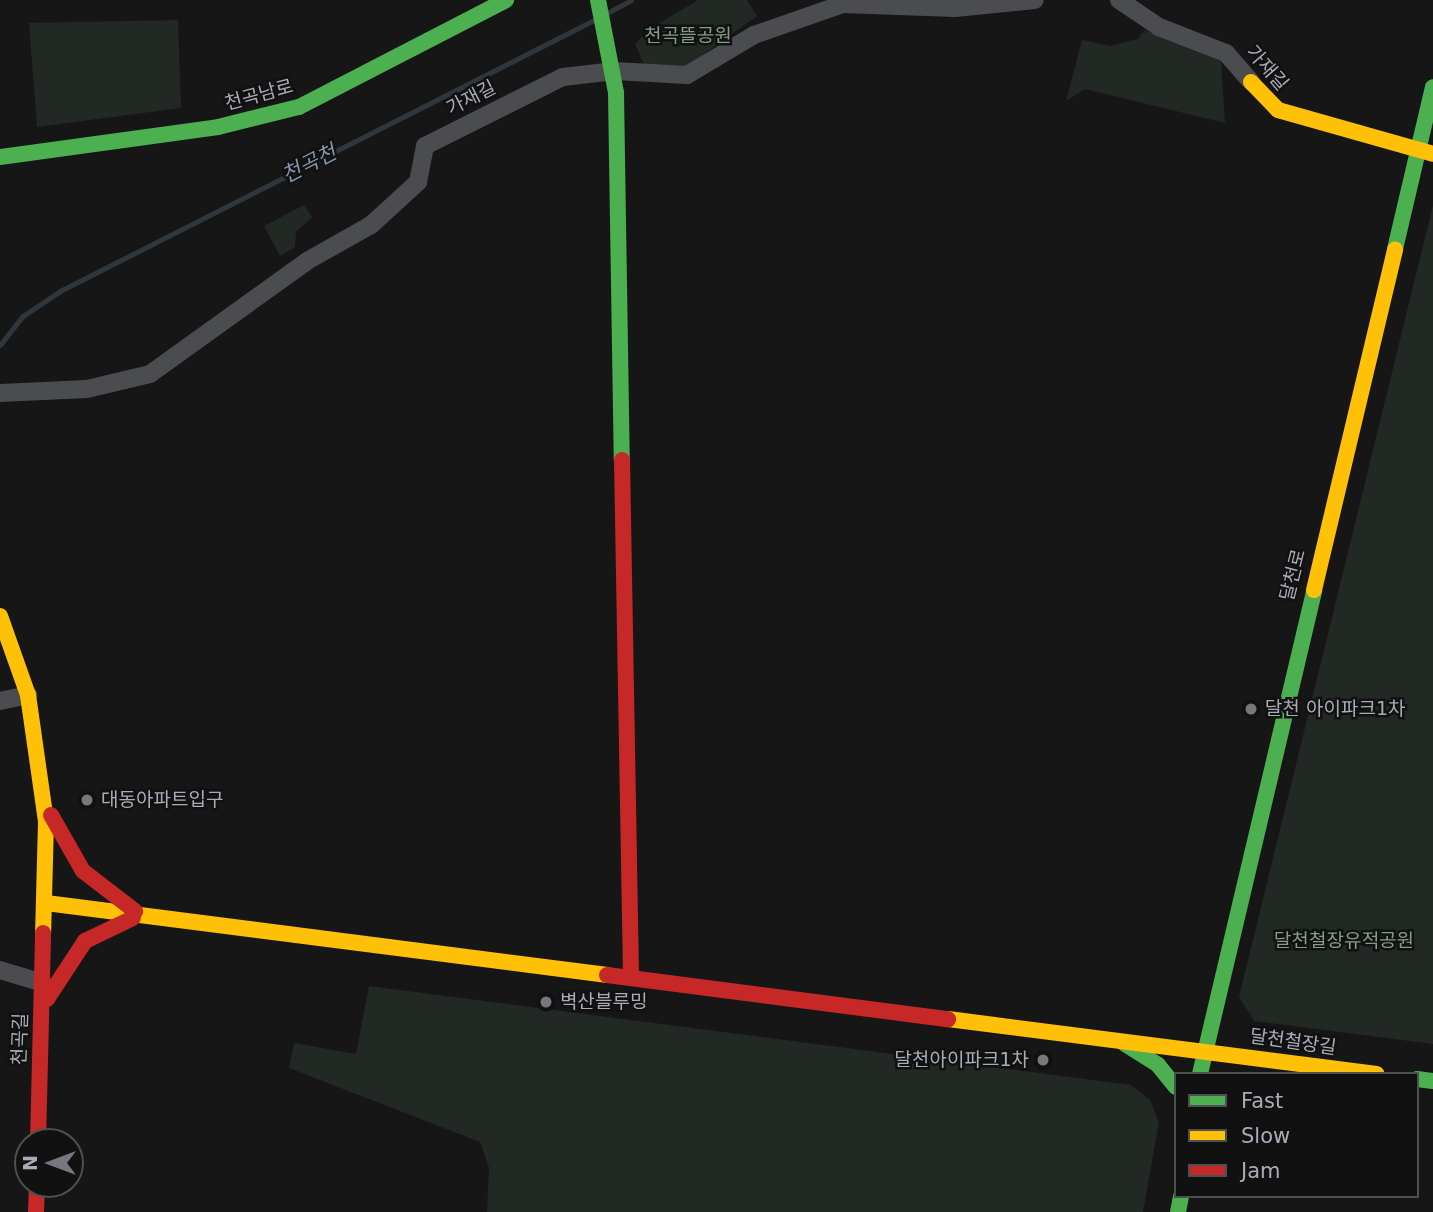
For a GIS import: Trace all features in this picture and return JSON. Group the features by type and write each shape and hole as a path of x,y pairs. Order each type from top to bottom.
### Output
{"street":[{"name":"천곡남로","path":"0,157 218,127 299,107 506,0"},
{"path":"598,0 611,45 615,71 631,976"},
{"name":"가재길","path":"0,393 88,389 150,374 307,261 371,225 418,182 428,143 563,77 615,71 687,75 754,35 843,4 955,8 1035,0"},
{"name":"가재길","path":"1119,0 1159,27 1226,53 1278,110 1426,151"},
{"name":"달천로","path":"1200,1072 1426,151 1433,87"},
{"path":"0,616 28,695 44,793 76,863 112,898 145,916"},
{"path":"0,701 28,695"},
{"name":"천곡길","path":"38,1128 46,903 44,793"},
{"name":"달천철장길","path":"46,903 631,976 1360,1072"},
{"path":"42,1017 62,967 85,941 111,923 145,916"},
{"path":"0,970 43,983"},
{"path":"1108,1038 1148,1057 1174,1085"},
{"path":"1268,1072 1306,1065"}],"green space":[{"name":"천곡뜰공원","path":"698,0 747,0 757,16 680,71 647,72 635,44 649,29"},
{"path":"178,20 181,108 37,127 29,23"},
{"path":"1145,30 1221,61 1225,123 1085,89 1066,101 1082,40 1110,46 1138,39"},
{"path":"304,205 312,217 296,232 295,247 280,256 264,226"},
{"name":"달천철장유적공원","path":"1433,205 1433,1044 1254,1021 1239,997"},
{"path":"369,986 1131,1085 1150,1100 1159,1122 1143,1212 487,1212 489,1168 480,1142 289,1068 294,1043 356,1054"}],"waterway":[{"name":"천곡천","path":"607,13 631,0"},
{"name":"천곡천","path":"0,345 23,316 60,291 596,19"}],"traffic: fast":[{"path":"0,157 218,127 299,107 506,0"},
{"path":"598,0 616,93 622,460"},
{"path":"1395,249 1433,87"},
{"path":"1200,1072 1314,590"},
{"path":"1125,1044 1158,1065 1174,1085"},
{"path":"1419,1079 1433,1081"},
{"path":"1178,1212 1181,1198"}],"traffic: slow":[{"path":"1251,82 1278,110 1433,154"},
{"path":"1314,590 1395,249"},
{"path":"0,616 28,695 46,822 43,933"},
{"path":"46,903 607,975"},
{"path":"948,1019 1360,1072"}],"traffic: jam":[{"path":"622,460 631,976"},
{"path":"51,815 83,871 135,911"},
{"path":"47,999 85,941 133,918"},
{"path":"38,1128 43,933"},
{"path":"607,975 948,1019"},
{"path":"36,1198 36,1212"}],"place":[{"name":"달천 아이파크1차","path":"1251,709"},
{"name":"대동아파트입구","path":"87,800"},
{"name":"벽산블루밍","path":"546,1002"},
{"name":"달천아이파크1차","path":"1043,1060"}]}
